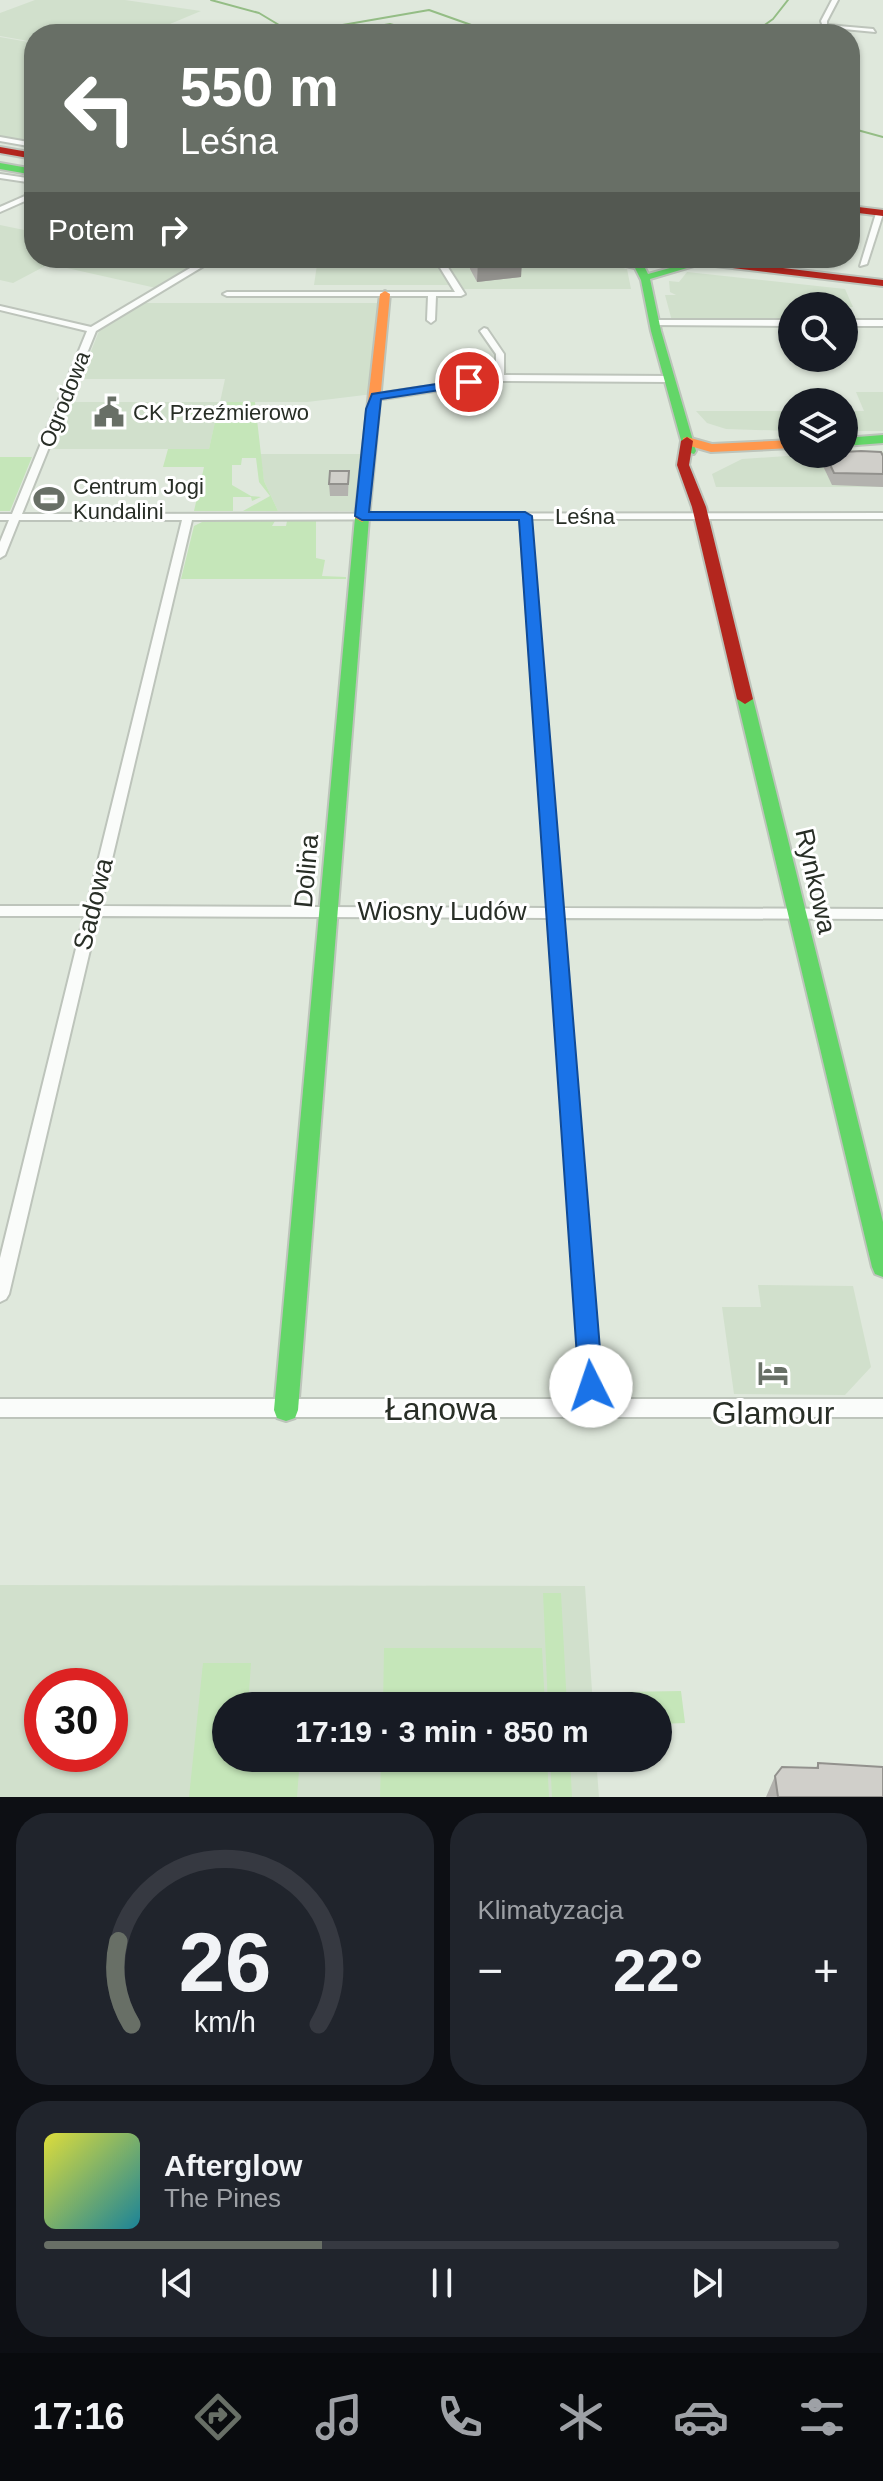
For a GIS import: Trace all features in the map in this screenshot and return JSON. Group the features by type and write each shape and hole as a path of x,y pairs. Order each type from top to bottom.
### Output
{"street":[{"path":"825,24 835,0"},
{"path":"860,30 873,31"},
{"path":"0,139 24,143"},
{"path":"0,150 24,154"},
{"path":"0,166 24,170"},
{"path":"0,176 24,180"},
{"path":"0,210 24,199"},
{"path":"860,210 882,212 863,264"},
{"name":"Ogrodowa","path":"0,555 92,330 196,268"},
{"path":"227,294 461,294 444,268"},
{"path":"643,270 664,268"},
{"path":"777,268 883,283"},
{"path":"802,268 883,276"},
{"name":"Rynkowa","path":"643,270 654,323 696,472 700,512"},
{"name":"Dolina","path":"286,1410 362,516 385,294"},
{"path":"431,320 432,294"},
{"path":"0,308 92,330"},
{"path":"654,323 778,323"},
{"path":"858,323 883,323"},
{"path":"484,331 500,354 500,378"},
{"path":"376,397 500,378 670,379"},
{"path":"684,432 717,443 778,442"},
{"name":"Rynkowa","path":"684,432 681,454 700,512 883,1267"},
{"path":"858,441 883,439"},
{"path":"696,472 699,459 717,443"},
{"name":"Leśna","path":"0,517 525,516 700,512 883,516"},
{"name":"Sadowa","path":"0,1294 188,516"},
{"path":"525,516 593,1409"},
{"name":"Wiosny Ludów","path":"0,911 883,914"},
{"name":"Łanowa","path":"0,1408 883,1408"}],"shaded area":[{"path":"35,0 125,0 201,11 170,24 24,24 24,40 0,36 0,13"},
{"path":"0,37 24,41 24,141 0,137"},
{"path":"0,225 24,230 24,268 41,268 13,283 0,280"},
{"path":"67,268 189,268 156,288"},
{"path":"317,268 440,268 451,285 314,285"},
{"path":"450,268 623,268 627,269 631,289 464,289"},
{"path":"687,272 845,289 846,292 778,292 778,321 672,321 665,295 676,295 670,292 669,281 679,282"},
{"path":"144,303 380,303 373,394 307,402 220,402 225,379 80,379 99,331"},
{"path":"858,392 883,392 883,431 858,431 858,411 864,411"},
{"path":"70,402 220,402 209,449 52,449"},
{"path":"220,402 255,402 264,481 278,511 243,511 270,496 259,482 256,458 242,458 241,465 232,465 232,485 251,496 261,497 252,501 251,497 233,497 233,511 194,511 204,467 163,467 168,449 209,449 215,422 187,422 190,412 217,412"},
{"path":"696,411 778,411 778,431 726,429 707,423"},
{"path":"858,452 883,452 883,487 716,487 712,474 742,459 778,457 778,468 858,468"},
{"path":"260,454 365,454 361,511 278,511 264,481"},
{"path":"0,457 32,457 10,511 0,511"},
{"path":"204,521 275,521 272,526 286,526 287,521 316,521 316,558 325,560 322,576 346,579 181,579 194,526"},
{"path":"758,1285 853,1286 871,1367 845,1395 734,1394 722,1307 761,1307"},
{"path":"0,1585 585,1586 592,1692 212,1692 212,1772 597,1772 599,1797 0,1797"},
{"path":"543,1593 561,1593 566,1692 547,1692"},
{"path":"384,1648 542,1648 544,1692 383,1692"},
{"path":"203,1663 251,1663 249,1692 212,1692 212,1772 299,1772 297,1797 189,1797"},
{"path":"681,1691 685,1723 672,1723 672,1692 621,1692"},
{"path":"381,1772 548,1772 549,1797 380,1797"},
{"path":"551,1772 571,1772 572,1797 552,1797"}],"building":[{"path":"858,451 881,452 883,474 834,473 832,468 858,468"},
{"path":"330,471 349,471 348,484 329,484"},
{"path":"818,1763 883,1767 883,1797 778,1797 775,1776 782,1767 818,1768"}],"waterway":[{"path":"211,0 259,13 277,24"},
{"path":"766,24 788,0"},
{"path":"348,24 429,10 468,24"},
{"path":"860,131 883,137"}],"traffic: fast":[{"path":"0,166 24,170"},
{"path":"640,268 646,280 656,331 690,451"},
{"path":"652,276 681,268"},
{"path":"858,441 883,439"},
{"path":"286,1410 362,518"},
{"path":"745,699 883,1267"}],"traffic: slow":[{"path":"362,518 385,294"},
{"path":"687,441 711,448 778,445"}],"traffic: jam":[{"path":"0,150 24,154"},
{"path":"860,210 883,213"},
{"path":"757,268 883,283"},
{"path":"687,441 683,465 699,507 745,699"}],"place":[{"name":"CK Przeźmierowo","path":"109,412"},
{"name":"Centrum Jogi Kundalini","path":"49,499"},
{"name":"Glamour","path":"773,1373"}],"route":[{"path":"469,382 376,397 372,409 362,516 525,516 591,1386"}]}
